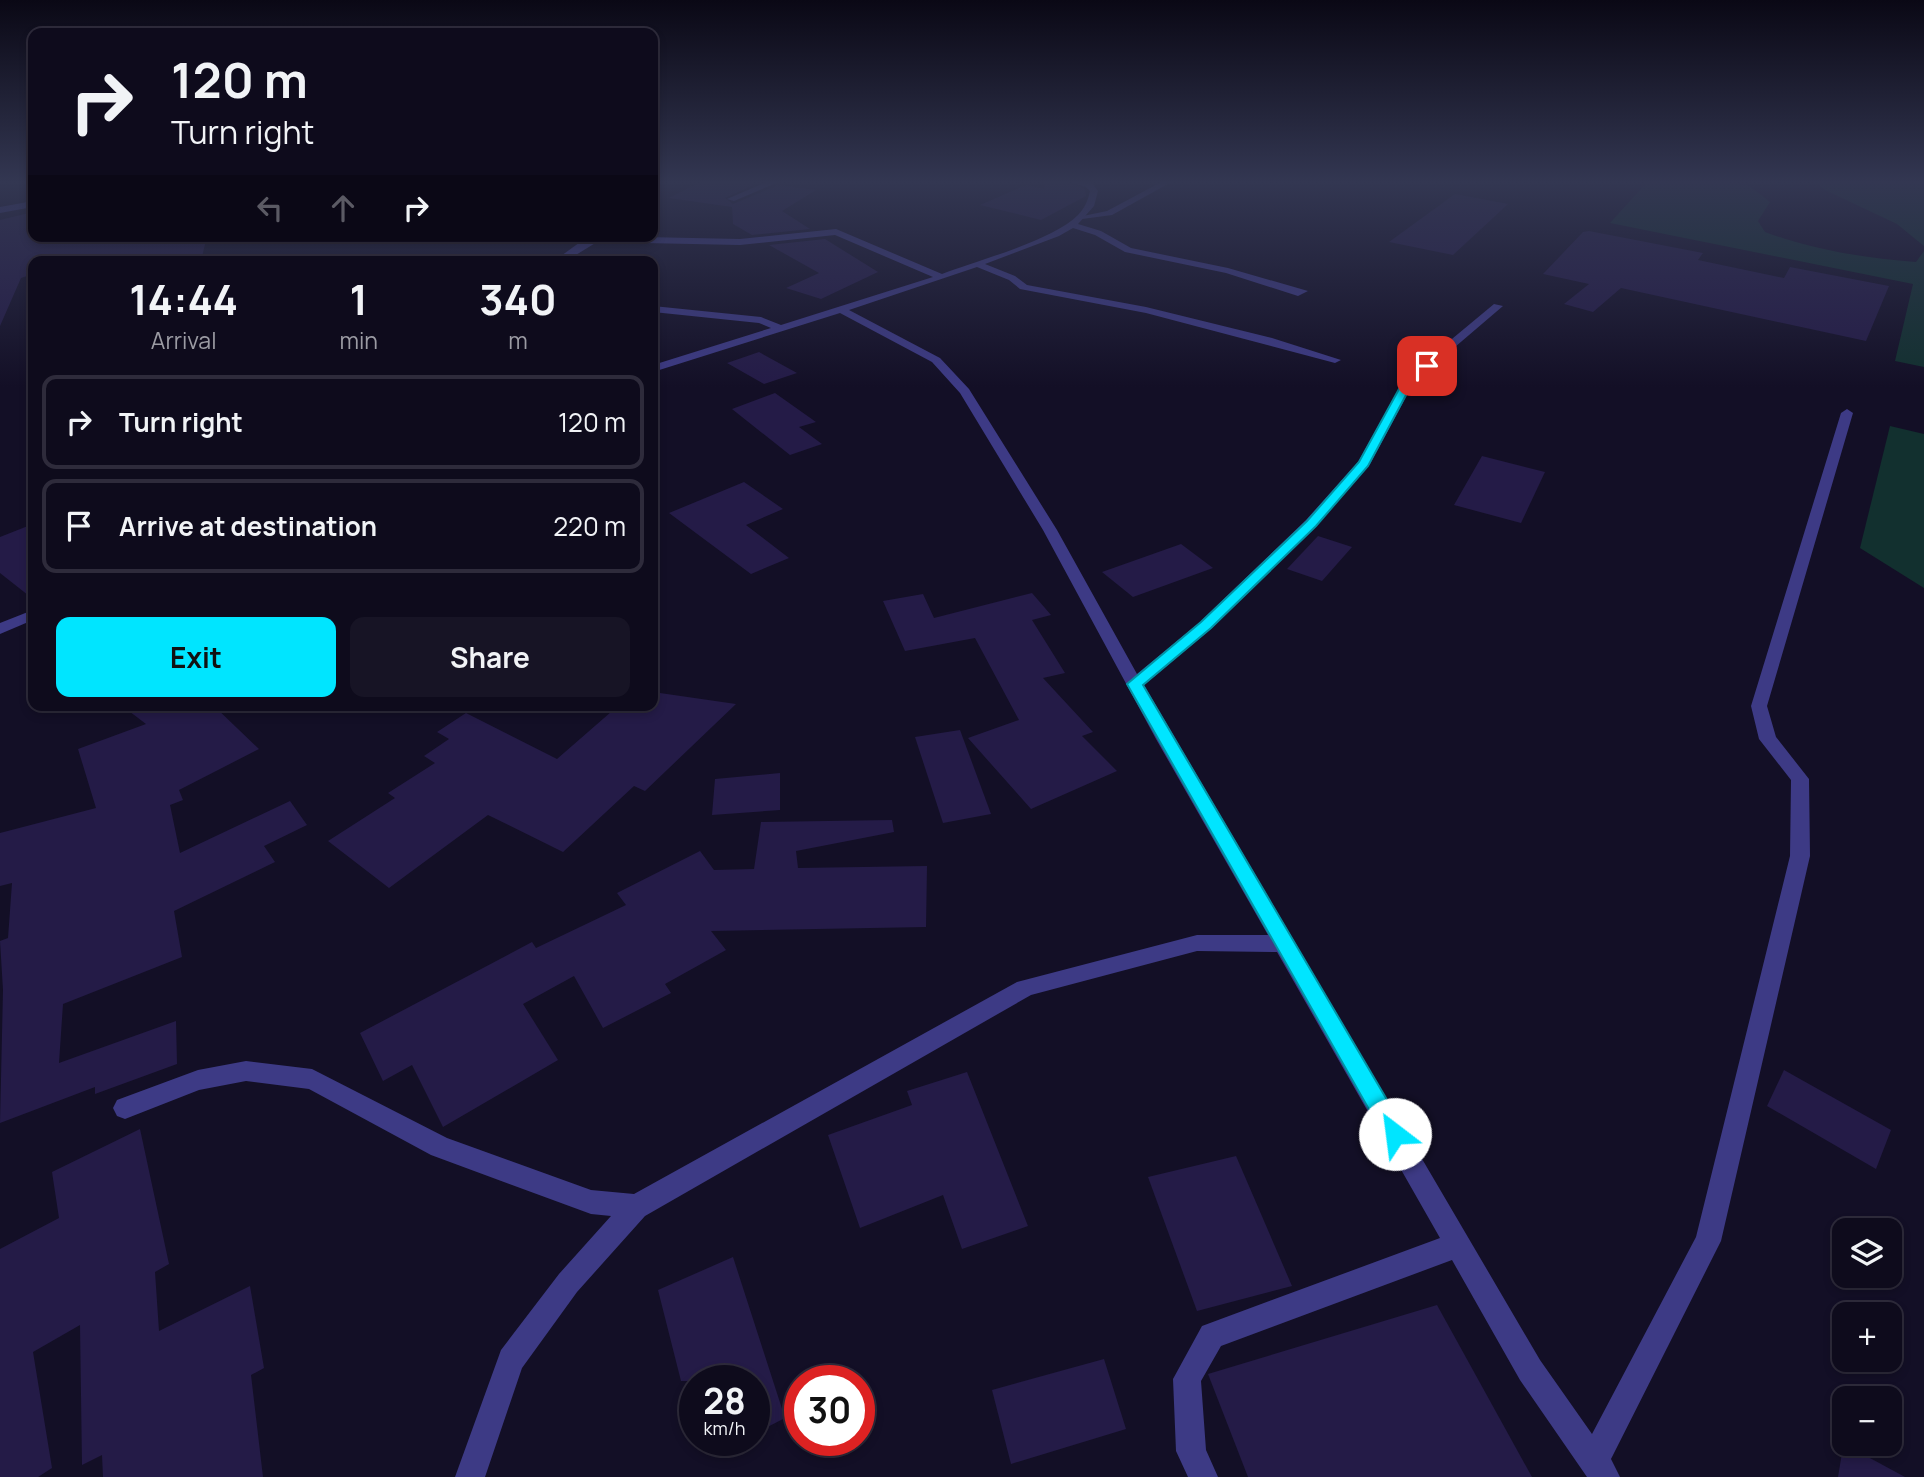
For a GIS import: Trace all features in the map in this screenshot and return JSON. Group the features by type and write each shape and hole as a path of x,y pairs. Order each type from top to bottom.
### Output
{"street":[{"path":"876,249 942,277"},
{"path":"658,367 842,310 1018,249"},
{"path":"1126,249 1228,271 1298,293 1303,291"},
{"path":"976,264 1012,278 1024,287 1146,310 1268,340 1335,360"},
{"path":"1135,684 1206,625 1311,523 1364,464 1409,380 1497,306"},
{"path":"658,310 761,320 780,328"},
{"path":"842,310 936,360 965,391 1050,530 1283,944 1530,1370 1600,1469 1708,1241 1800,856 1800,779 1768,738 1759,706 1847,413"},
{"path":"658,354 674,362"},
{"path":"0,629 28,617"},
{"path":"470,1477 511,1360 568,1283 636,1207 1025,988 1197,943 1283,944"},
{"path":"125,1108 198,1080 246,1071 312,1079 440,1147 591,1202 636,1207"},
{"path":"1203,1477 1191,1451 1187,1379 1212,1336 1459,1244"}],"green space":[{"path":"1739,249 1826,249 1916,262 1924,251 1924,367 1895,361 1913,284"},
{"path":"1890,426 1924,434 1924,588 1860,548"}],"building":[{"path":"0,249 204,249 202,256 28,256 28,276 21,278 0,326"},
{"path":"776,249 841,249 878,272 821,299 786,288 819,273"},
{"path":"1423,249 1460,249 1453,255"},
{"path":"1567,249 1682,249 1703,253 1698,260 1784,278 1790,267 1889,286 1866,341 1621,288 1593,312 1564,304 1589,284 1543,274"},
{"path":"759,352 797,373 764,384 727,363"},
{"path":"775,393 816,422 799,427 822,444 790,455 732,409"},
{"path":"1482,456 1545,472 1521,523 1454,505"},
{"path":"744,482 783,509 746,525 789,558 751,574 669,513"},
{"path":"28,526 28,595 0,573 0,537"},
{"path":"1318,536 1352,547 1322,581 1287,569"},
{"path":"1181,544 1213,568 1133,597 1102,572"},
{"path":"1032,593 1051,615 1032,620 1065,673 1043,678 1093,732 1082,736 1117,771 1031,809 968,738 1019,720 975,638 905,651 883,601 923,594 934,618"},
{"path":"658,693 736,704 645,791 634,786 563,852 488,815 389,888 328,841 395,798 388,793 435,763 424,756 449,739 437,732 466,713 557,759 612,711 658,711"},
{"path":"129,711 219,711 259,749 179,790 183,800 170,805 180,853 290,801 307,825 264,846 275,862 174,911 182,957 63,1004 59,1063 176,1021 177,1064 95,1094 95,1087 0,1123 3,990 0,941 8,938 12,883 0,886 0,833 96,808 78,749 146,724"},
{"path":"960,730 991,814 943,823 915,737"},
{"path":"780,773 780,810 712,815 715,779"},
{"path":"892,820 894,832 796,851 798,868 927,866 926,927 711,931 726,950 665,984 671,993 603,1028 574,976 523,1004 558,1060 443,1127 412,1065 383,1081 360,1033 532,942 536,948 626,905 617,893 700,851 714,870 754,869 761,822"},
{"path":"1784,1070 1891,1130 1876,1169 1767,1106"},
{"path":"967,1072 1028,1226 962,1249 943,1195 860,1228 828,1135 912,1105 907,1091"},
{"path":"140,1129 169,1264 155,1272 159,1331 250,1286 264,1368 251,1375 263,1477 103,1477 102,1455 82,1465 80,1325 33,1352 52,1468 38,1477 0,1477 0,1249 59,1218 52,1172"},
{"path":"1236,1156 1292,1286 1197,1311 1148,1177"},
{"path":"733,1257 768,1365 679,1365 679,1373 658,1290"},
{"path":"1437,1305 1532,1477 1248,1477 1208,1374"},
{"path":"1104,1359 1126,1429 1011,1464 992,1390"},
{"path":"770,1372 784,1415 784,1419 770,1426"},
{"path":"1842,1456 1866,1456 1905,1477 1838,1477"}],"route":[{"path":"1395,1134 1135,684 1206,625 1311,523 1364,464 1409,380 1427,366"}]}
